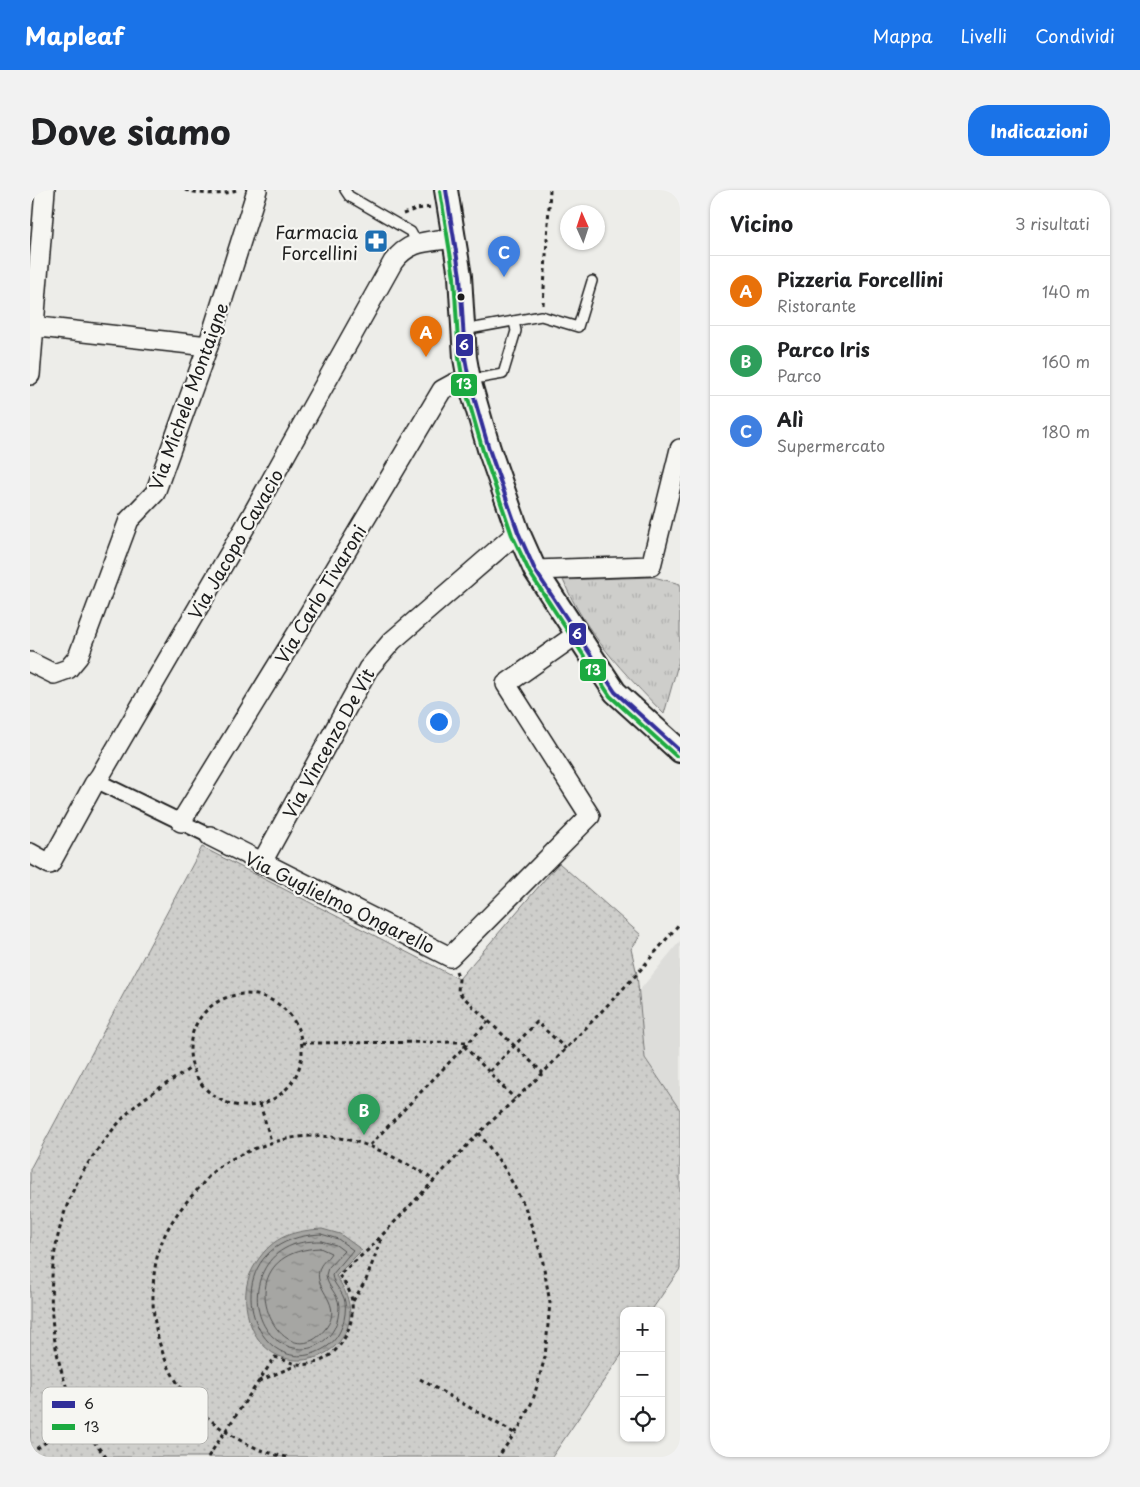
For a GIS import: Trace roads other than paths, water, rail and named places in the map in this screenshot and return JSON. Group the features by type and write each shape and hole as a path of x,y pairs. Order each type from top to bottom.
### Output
{"street":[{"path":"30,375 32,326 45,190"},
{"name":"Via Michele Montaigne","path":"30,662 46,672 54,674 63,672 73,665 78,657 129,520 155,493 208,346 257,190"},
{"path":"446,190 460,276 463,330 469,380 489,449 518,532 535,570 615,692 680,751"},
{"name":"Via Jacopo Cavacio","path":"30,854 50,864 248,522 393,262 402,250 417,243 455,238"},
{"path":"32,326 208,346"},
{"name":"Via Carlo Tivaroni","path":"181,822 304,622 442,390 452,384 469,380"},
{"path":"535,570 651,566 680,449"},
{"name":"Via Vincenzo De Vit","path":"261,864 368,669 392,641 518,532"},
{"name":"Via Guglielmo Ongarello","path":"210,836 261,864 450,956 590,816 506,684 577,634"},
{"path":"97,781 210,836"}],"lane":[{"path":"345,190 348,196 411,232 417,243"},
{"path":"463,330 541,316 578,327 592,281"},
{"path":"469,380 503,374 516,331 514,321"}],"water":[{"path":"322,1229 340,1234 362,1250 336,1276 349,1302 348,1325 338,1343 322,1355 301,1360 281,1357 262,1344 249,1320 246,1307 248,1280 259,1258 274,1243 290,1234"}],"place":[{"name":"Farmacia Forcellini","path":"376,241"},
{"name":"Alì","path":"504,277"},
{"name":"Pizzeria Forcellini","path":"426,357"},
{"name":"Parco Iris","path":"364,1135"}]}
